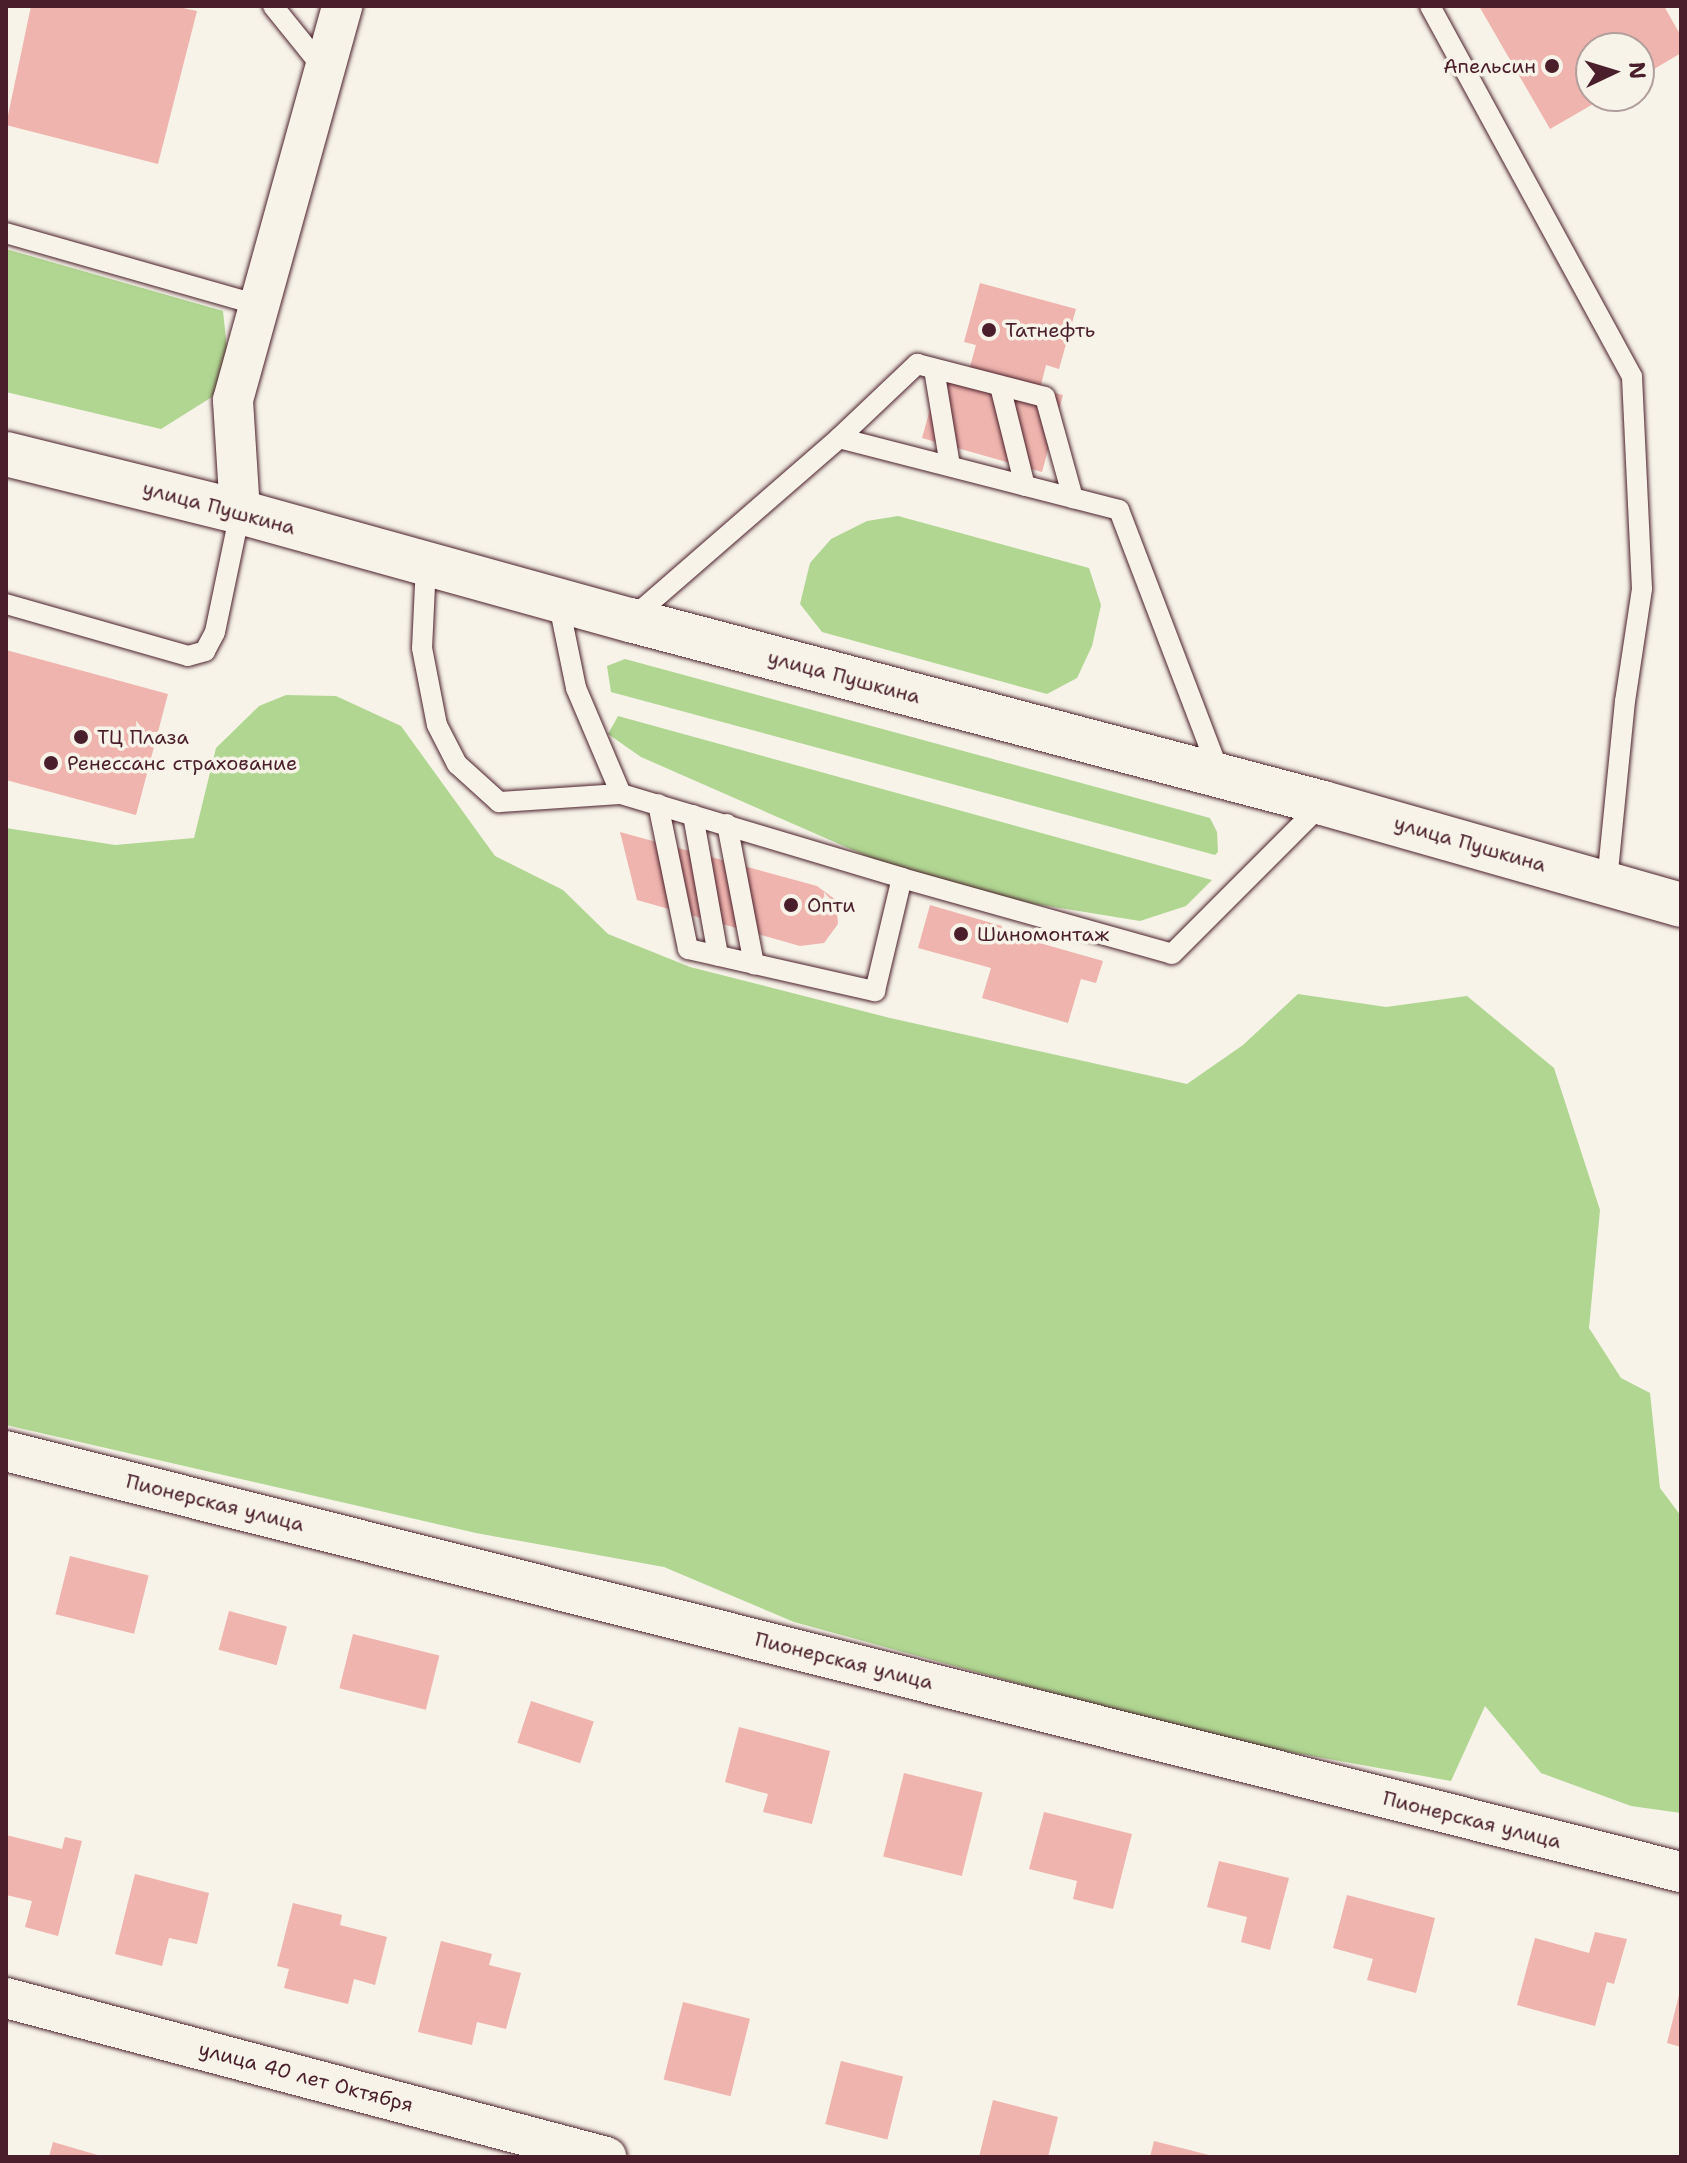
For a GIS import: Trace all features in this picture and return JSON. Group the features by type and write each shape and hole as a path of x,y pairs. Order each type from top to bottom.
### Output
{"main road":[{"name":"улица Пушкина","path":"6,454 240,512 630,620 1323,803 1681,905"}],"street":[{"path":"240,512 233,400 342,6"},
{"name":"Пионерская улица","path":"6,1451 1681,1872"},
{"name":"улица 40 лет Октября","path":"6,1998 531,2147 606,2157"}],"lane":[{"path":"273,6 323,68"},
{"path":"1430,6 1632,377 1642,589 1625,701 1607,882"},
{"path":"6,233 259,305"},
{"path":"630,620 839,438 917,364 1045,397 1073,498"},
{"path":"934,369 950,466"},
{"path":"1000,386 1025,486"},
{"path":"839,438 1119,510 1220,776"},
{"path":"6,604 188,656 205,651 215,632 240,512"},
{"path":"426,564 422,648 437,725 457,764 499,802 621,794 1172,954 1323,803"},
{"path":"558,600 576,688 621,794"},
{"path":"658,804 688,949 875,991 902,878"},
{"path":"693,815 718,956"},
{"path":"727,824 754,964"}],"green space":[{"path":"6,249 223,311 228,358 212,397 161,429 6,392"},
{"path":"898,516 1089,568 1101,605 1092,646 1077,678 1047,694 822,632 800,604 810,563 831,539 867,521"},
{"path":"625,659 1210,818 1217,832 1218,852 1215,855 611,692 607,666"},
{"path":"286,695 336,696 401,726 495,856 563,890 608,934 690,967 890,1018 1187,1084 1243,1045 1298,994 1386,1007 1467,996 1554,1068 1600,1210 1589,1328 1621,1378 1650,1393 1660,1488 1681,1516 1681,1813 1631,1806 1541,1773 1485,1706 1451,1781 1223,1740 794,1622 664,1567 476,1533 6,1425 6,828 115,845 194,838 216,748 259,706"},
{"path":"618,716 1212,880 1186,906 1140,921 1029,903 896,869 641,757 608,734"}],"building":[{"path":"31,6 174,6 197,11 158,164 6,125"},
{"name":"Апельсин","path":"1479,6 1664,6 1681,36 1681,53 1655,68 1655,32 1575,32 1575,112 1579,112 1550,129"},
{"path":"980,283 1076,309 1059,369 1046,365 1040,389 1063,395 1042,472 922,438 943,363 969,370 976,345 964,342"},
{"name":"ТЦ Плаза","path":"6,650 168,694 136,815 6,780"},
{"path":"620,832 817,886 836,900 838,924 824,943 800,946 637,900"},
{"path":"930,905 1002,926 1001,932 1103,961 1096,983 1081,979 1068,1023 982,998 991,968 918,948"},
{"path":"70,1556 149,1576 134,1634 55,1614"},
{"path":"229,1611 287,1627 277,1665 219,1650"},
{"path":"353,1634 439,1656 426,1710 339,1688"},
{"path":"531,1701 594,1721 580,1763 517,1743"},
{"path":"739,1727 830,1751 812,1824 763,1812 768,1794 725,1782"},
{"path":"904,1773 983,1793 962,1876 883,1856"},
{"path":"1044,1812 1132,1834 1113,1909 1073,1899 1077,1881 1029,1869"},
{"path":"6,1835 62,1849 65,1837 82,1841 58,1936 25,1927 32,1901 6,1895"},
{"path":"1219,1861 1289,1878 1270,1950 1241,1942 1247,1917 1207,1907"},
{"path":"135,1874 209,1893 197,1944 169,1938 162,1966 115,1954"},
{"path":"1347,1895 1435,1918 1416,1993 1367,1980 1373,1959 1333,1948"},
{"path":"293,1903 342,1915 340,1925 387,1937 375,1985 354,1979 348,2004 284,1988 289,1969 277,1966"},
{"path":"1595,1932 1627,1939 1614,1984 1607,1982 1595,2026 1517,2005 1535,1938 1589,1953"},
{"path":"441,1941 492,1954 489,1965 521,1973 506,2029 477,2022 472,2045 418,2032"},
{"path":"1681,1991 1681,2047 1667,2043"},
{"path":"683,2002 750,2019 731,2096 664,2080"},
{"path":"841,2061 903,2076 887,2140 825,2124"},
{"path":"993,2100 1058,2117 1048,2157 979,2157"},
{"path":"1154,2141 1213,2156 1213,2157 1150,2157"},
{"path":"53,2142 101,2156 49,2157"}],"place":[{"name":"Апельсин","path":"1552,66"},
{"name":"Татнефть","path":"989,330"},
{"name":"ТЦ Плаза","path":"81,737"},
{"name":"Ренессанс страхование","path":"51,763"},
{"name":"Опти","path":"791,905"},
{"name":"Шиномонтаж","path":"961,934"}]}
